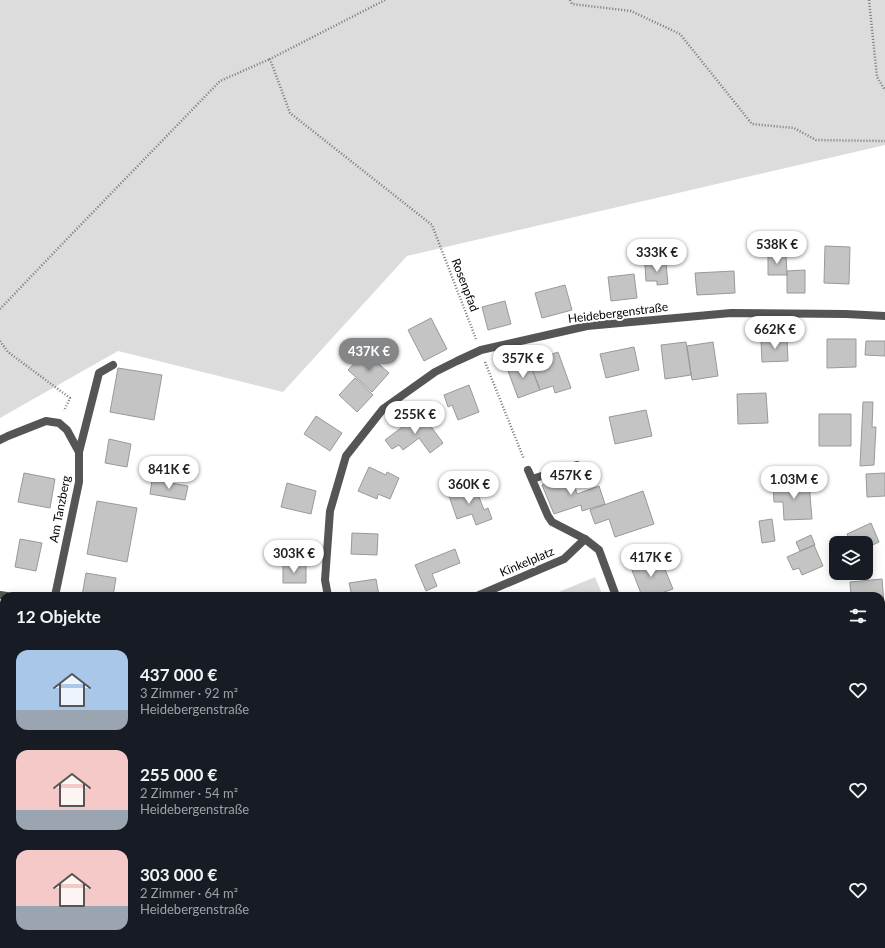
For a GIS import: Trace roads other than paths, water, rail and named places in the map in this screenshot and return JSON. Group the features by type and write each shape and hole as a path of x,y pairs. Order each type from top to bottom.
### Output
{"street":[{"name":"Heidebergenstraße","path":"327,592 325,580 330,511 346,456 383,408 435,372 481,350 587,326 731,313 846,314 885,316"},
{"path":"79,452 94,398 99,373 113,365"},
{"name":"Am Tanzberg","path":"0,440 46,421 59,423 67,430 79,452 79,482 56,592"},
{"path":"532,479 577,465"},
{"path":"528,470 552,522 585,539 599,550 615,592"},
{"name":"Kinkelplatz","path":"486,592 564,559 585,539"}]}
